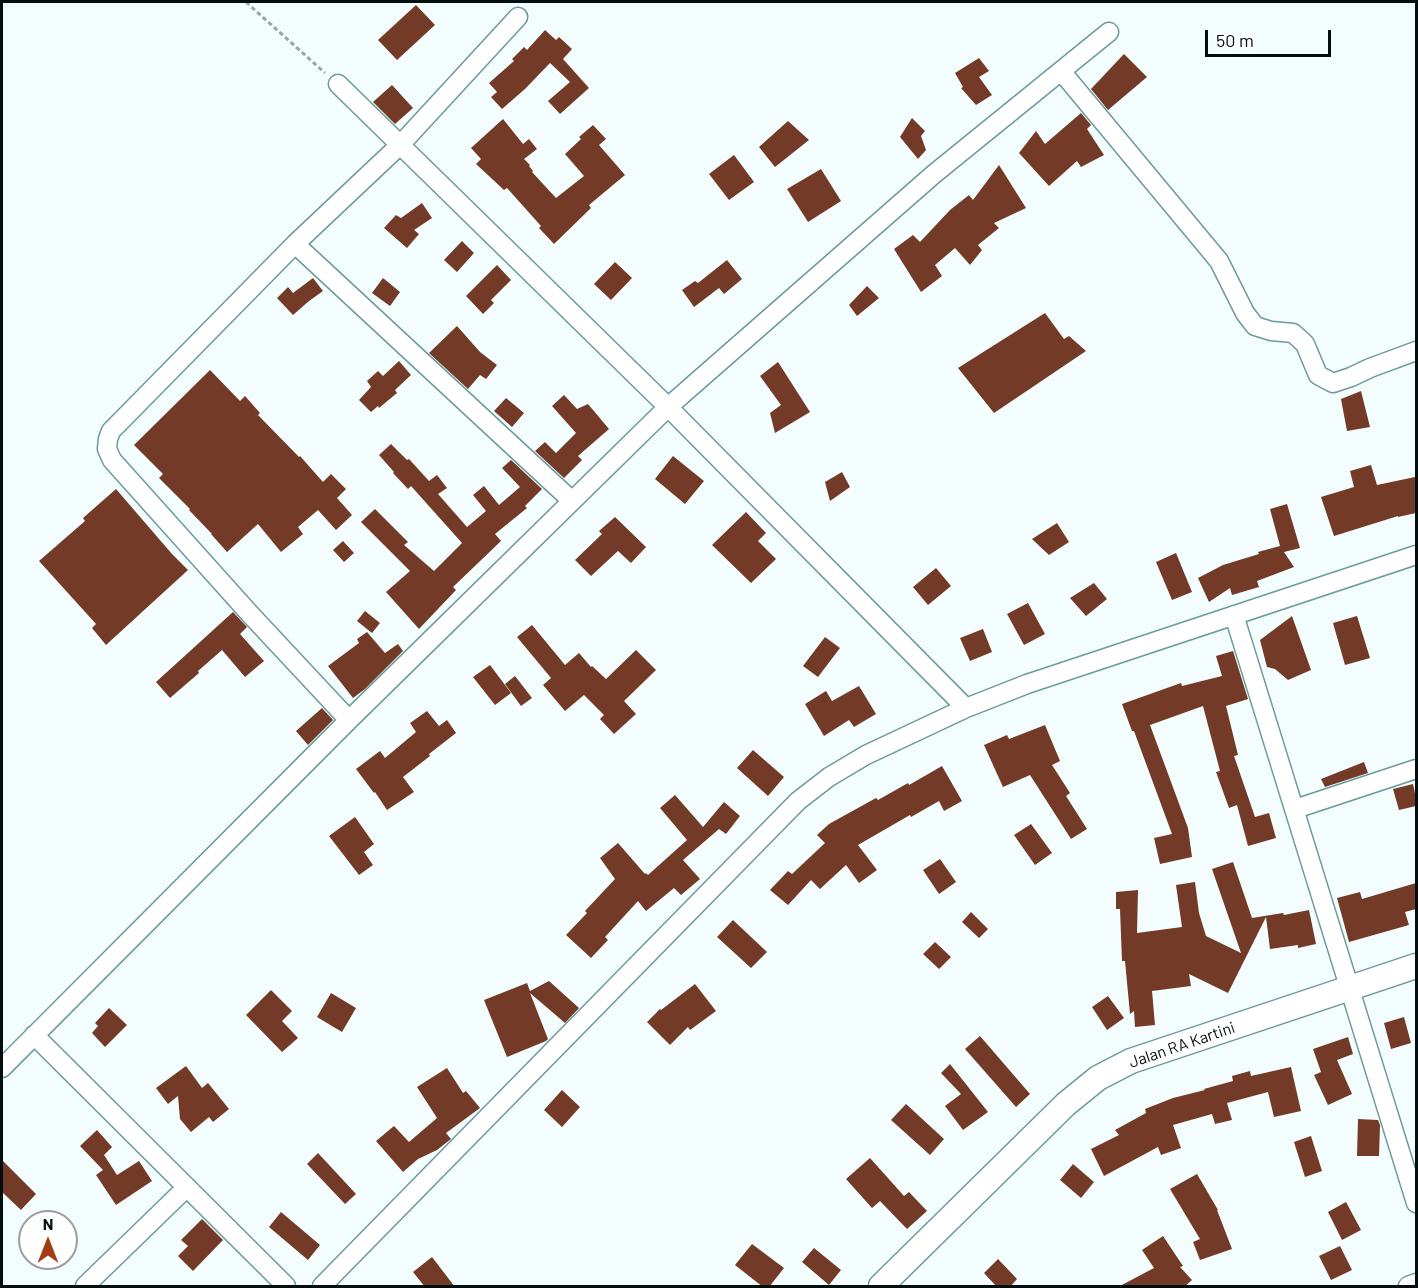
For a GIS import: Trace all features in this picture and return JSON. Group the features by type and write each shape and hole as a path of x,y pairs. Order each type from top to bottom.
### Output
{"main road":[{"name":"Jalan RA Kartini","path":"881,1287 1066,1104 1098,1078 1131,1061 1416,966"}],"street":[{"path":"349,720 112,460 107,448 108,439 111,431 295,244 401,144 518,17"},
{"path":"2,1068 349,720 668,407 934,174 1109,32"},
{"path":"1061,70 1219,261 1245,313 1255,326 1271,332 1293,333 1305,345 1318,375 1333,382 1352,377 1416,351"},
{"path":"338,84 668,407 966,708"},
{"path":"295,244 571,500"},
{"path":"322,1287 798,801 829,777 866,755 966,708 1027,684 1416,555"},
{"path":"1234,615 1416,1203"},
{"path":"1295,809 1416,769"},
{"path":"34,1035 286,1287"},
{"path":"85,1287 187,1187"},
{"path":"1408,1287 1416,1283"}],"path":[{"path":"246,2 338,84"}],"building":[{"path":"416,5 435,25 397,60 378,40"},
{"path":"545,30 556,40 559,37 572,49 563,59 589,88 560,114 548,101 570,82 550,63 502,109 491,97 497,92 489,83 514,61 512,59 524,47 527,50"},
{"path":"1124,54 1147,77 1108,110 1091,89"},
{"path":"979,58 989,71 979,77 992,95 976,105 961,88 963,87 955,73"},
{"path":"392,85 413,108 395,124 373,102"},
{"path":"1081,113 1091,125 1087,129 1104,155 1081,167 1077,161 1049,186 1019,153 1036,131 1045,144"},
{"path":"912,118 925,131 921,136 926,150 918,159 900,137"},
{"path":"503,119 523,144 529,139 537,149 524,159 530,165 532,172 556,198 584,176 565,154 593,125 606,139 599,145 625,175 589,205 591,208 554,244 507,188 504,190 476,164 481,159 471,148"},
{"path":"788,121 809,140 775,167 759,147"},
{"path":"734,155 754,182 729,200 709,174"},
{"path":"999,165 1026,208 994,223 999,228 978,245 982,250 970,265 955,248 935,265 942,276 921,292 894,249 913,235 920,242 950,210 969,195 973,200"},
{"path":"821,169 841,201 808,222 787,189"},
{"path":"422,203 432,218 414,230 419,234 407,248 384,228 396,215 401,218"},
{"path":"462,241 474,253 457,272 444,260"},
{"path":"727,260 742,279 724,294 719,288 694,307 682,290 695,281 698,283"},
{"path":"615,262 632,278 611,300 594,284"},
{"path":"497,265 511,280 491,300 494,303 483,314 466,296"},
{"path":"313,278 323,291 293,315 277,298 288,287 293,293"},
{"path":"383,278 400,292 390,306 372,293"},
{"path":"867,286 879,298 857,316 849,305"},
{"path":"1045,313 1064,339 1069,336 1086,351 994,413 958,368"},
{"path":"457,326 480,352 497,365 486,379 480,375 468,389 429,353"},
{"path":"399,361 411,375 395,390 397,393 371,412 359,400 371,387 367,381 378,371 383,376"},
{"path":"778,362 810,412 775,433 770,413 781,405 760,376"},
{"path":"210,370 240,401 245,396 260,413 258,415 323,482 331,474 346,489 337,498 352,515 336,530 318,510 298,527 303,534 281,552 258,524 227,552 190,509 159,478 163,474 134,445"},
{"path":"1361,391 1370,427 1347,431 1341,399"},
{"path":"564,395 577,409 588,404 609,429 578,456 582,460 564,478 535,451 545,442 556,453 576,433 552,406"},
{"path":"506,398 524,413 512,427 494,411"},
{"path":"391,444 407,460 409,459 429,481 437,475 447,488 438,494 467,527 486,511 473,495 484,486 499,505 520,487 502,468 511,460 542,489 525,506 527,508 495,534 501,541 453,587 456,590 419,629 386,592 410,571 361,522 375,509 408,542 404,545 434,571 462,543 411,486 408,489 379,455"},
{"path":"673,456 704,481 685,504 655,479"},
{"path":"1371,465 1377,485 1415,477 1416,513 1398,516 1334,536 1321,497 1354,487 1350,471"},
{"path":"842,472 850,487 830,501 825,482"},
{"path":"116,489 188,570 106,645 92,628 96,624 39,561 85,521 83,518"},
{"path":"1287,504 1300,548 1284,552 1294,567 1257,581 1259,587 1232,595 1230,588 1209,602 1198,578 1223,565 1280,546 1270,509"},
{"path":"746,512 766,533 758,541 776,559 751,583 712,545"},
{"path":"615,517 646,547 631,563 618,551 591,576 575,560 602,534 599,531"},
{"path":"1057,523 1069,542 1049,555 1032,539"},
{"path":"343,541 354,553 344,562 333,550"},
{"path":"1176,553 1192,592 1172,600 1156,562"},
{"path":"936,568 951,586 928,605 913,587"},
{"path":"1094,583 1107,599 1086,616 1070,598"},
{"path":"1028,603 1045,634 1024,645 1007,614"},
{"path":"365,611 380,623 372,633 357,621"},
{"path":"233,612 247,627 240,634 264,661 245,677 222,650 170,698 156,682"},
{"path":"1292,616 1311,670 1288,680 1275,669 1267,667 1260,640"},
{"path":"1357,616 1370,658 1345,665 1333,623"},
{"path":"532,625 565,665 579,653 606,679 636,650 656,670 624,701 636,714 614,734 600,719 604,715 584,695 565,711 543,685 551,678 517,637"},
{"path":"983,629 992,652 970,661 960,638"},
{"path":"367,632 385,653 398,644 403,651 353,698 328,666 359,643 357,639"},
{"path":"825,637 840,648 818,677 803,666"},
{"path":"1233,651 1248,699 1226,706 1238,755 1234,756 1255,817 1269,813 1276,838 1248,846 1237,805 1229,808 1216,772 1220,771 1203,706 1150,725 1188,828 1192,857 1160,864 1154,838 1172,834 1122,704 1181,683 1182,686 1222,676 1216,656"},
{"path":"490,665 511,693 495,705 473,677"},
{"path":"515,676 532,698 521,706 505,684"},
{"path":"859,686 876,714 854,727 849,720 824,736 805,704 826,691 832,701"},
{"path":"322,708 333,720 308,745 296,731"},
{"path":"427,711 439,726 447,720 456,733 403,777 414,792 387,810 356,769 380,751 385,758 416,732 410,723"},
{"path":"1045,725 1060,761 1052,765 1070,793 1066,796 1087,829 1071,839 1030,775 1003,787 984,745 1007,735 1009,739"},
{"path":"753,750 784,777 768,796 737,768"},
{"path":"1364,762 1368,773 1325,787 1321,779"},
{"path":"942,766 962,801 944,811 939,801 858,845 877,870 859,883 846,865 820,889 811,880 788,905 770,890 788,871 792,874 825,843 817,835 829,824 876,798 878,800 908,783 909,785"},
{"path":"1413,784 1416,806 1399,810 1393,789"},
{"path":"675,795 703,827 724,802 740,816 726,834 719,829 683,860 700,879 681,895 674,888 646,911 638,901 605,937 608,940 591,958 566,935 615,879 600,858 618,843 648,875 687,840 660,808"},
{"path":"355,817 374,844 364,852 373,865 359,875 329,836"},
{"path":"1031,824 1052,853 1035,865 1014,835"},
{"path":"940,859 956,882 939,894 923,870"},
{"path":"1233,862 1252,918 1309,910 1316,944 1298,948 1298,945 1270,949 1266,917 1228,993 1189,974 1191,986 1152,991 1155,1025 1135,1027 1134,1011 1130,1014 1125,961 1122,961 1120,909 1116,909 1116,892 1138,890 1137,933 1182,927 1176,885 1195,882 1199,913 1206,936 1241,953 1212,869"},
{"path":"1416,883 1416,909 1405,912 1409,925 1349,942 1337,898 1360,892 1362,899"},
{"path":"971,912 988,929 979,938 962,922"},
{"path":"733,920 767,952 751,968 717,937"},
{"path":"935,942 951,957 939,969 923,954"},
{"path":"549,981 579,1008 565,1023 530,993 548,1039 507,1057 484,1000 527,983 530,991"},
{"path":"695,984 716,1011 690,1030 688,1027 670,1045 647,1022 660,1009"},
{"path":"271,990 292,1011 282,1021 298,1038 282,1052 246,1015"},
{"path":"331,993 356,1008 342,1032 317,1017"},
{"path":"1108,996 1124,1018 1107,1030 1092,1007"},
{"path":"109,1008 127,1025 105,1047 92,1033 98,1026 95,1023"},
{"path":"1404,1017 1411,1043 1391,1049 1384,1023"},
{"path":"980,1036 1030,1094 1016,1107 965,1049"},
{"path":"1348,1037 1353,1054 1337,1060 1352,1094 1328,1105 1314,1075 1321,1072 1313,1049"},
{"path":"950,1064 988,1112 963,1130 945,1106 961,1094 941,1073"},
{"path":"186,1066 202,1088 208,1083 229,1109 213,1122 209,1117 191,1132 180,1119 178,1096 168,1104 156,1088"},
{"path":"1291,1067 1301,1111 1274,1117 1268,1092 1227,1103 1232,1120 1215,1124 1212,1114 1173,1125 1181,1148 1161,1155 1158,1147 1104,1176 1091,1149 1119,1135 1115,1130 1146,1113 1145,1109 1173,1098 1233,1081 1232,1076 1250,1071 1251,1076"},
{"path":"447,1068 463,1093 466,1091 480,1108 446,1133 451,1139 437,1150 418,1159 403,1172 376,1141 394,1126 409,1142 437,1118 417,1087"},
{"path":"562,1090 580,1107 562,1127 544,1110"},
{"path":"906,1104 944,1139 930,1155 891,1120"},
{"path":"1358,1119 1378,1120 1380,1125 1379,1156 1357,1156"},
{"path":"97,1130 112,1147 104,1155 117,1175 139,1161 152,1181 116,1205 96,1175 103,1170 80,1146"},
{"path":"1311,1136 1322,1171 1305,1177 1294,1142"},
{"path":"318,1153 356,1194 345,1204 307,1164"},
{"path":"870,1158 904,1196 909,1192 927,1211 907,1229 880,1201 872,1208 846,1179"},
{"path":"2,1160 36,1194 21,1210 2,1192"},
{"path":"1073,1164 1094,1182 1081,1198 1060,1180"},
{"path":"1197,1174 1218,1210 1232,1249 1200,1260 1193,1242 1200,1239 1170,1189"},
{"path":"1346,1202 1361,1230 1342,1240 1328,1212"},
{"path":"281,1212 320,1245 308,1260 269,1227"},
{"path":"202,1219 223,1240 193,1271 178,1256 188,1246 181,1240"},
{"path":"1163,1236 1183,1266 1180,1267 1192,1280 1184,1287 1118,1287 1154,1268 1142,1250"},
{"path":"752,1244 784,1268 769,1287 763,1287 735,1265"},
{"path":"1340,1246 1352,1270 1331,1280 1319,1256"},
{"path":"814,1248 841,1270 829,1285 802,1262"},
{"path":"432,1257 455,1287 425,1287 413,1272"},
{"path":"998,1259 1017,1279 1010,1287 997,1287 984,1273"}]}
